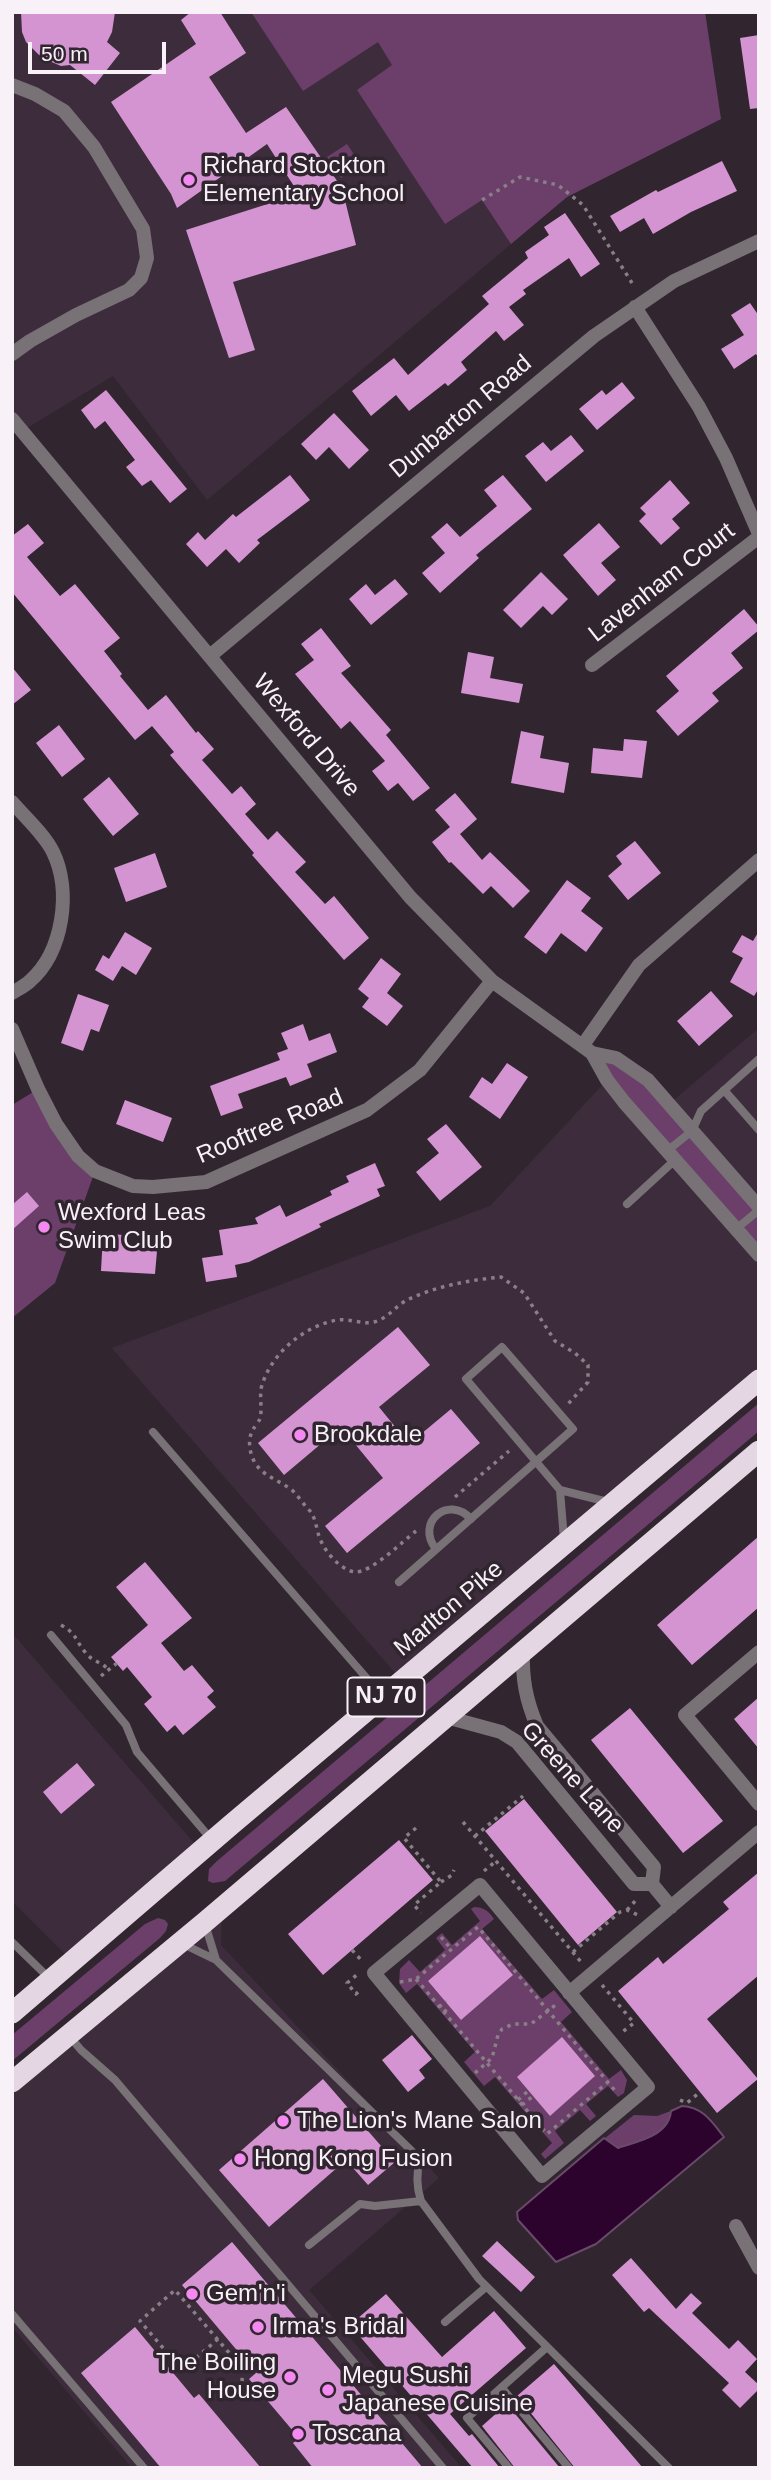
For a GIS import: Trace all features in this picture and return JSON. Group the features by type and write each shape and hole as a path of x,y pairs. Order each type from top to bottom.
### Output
{"highway":[{"name":"Marlton Pike","path":"12,2013 759,1380"},
{"name":"NJ 70","path":"12,2082 205,1923 759,1451"}],"street":[{"path":"12,85 35,94 64,111 94,147 143,229 147,246 145,269 135,286 30,341 12,354"},
{"name":"Dunbarton Road","path":"211,655 594,336 674,281 759,241"},
{"path":"635,307 699,407 726,458 759,535"},
{"name":"Wexford Drive","path":"12,419 17,435 211,655 410,897 492,981 588,1049 616,1059 648,1080 759,1208"},
{"name":"Lavenham Court","path":"592,665 759,535"},
{"path":"12,802 53,851 63,885 62,920 52,949 32,980 12,993"},
{"path":"588,1049 639,965 759,860"},
{"name":"Rooftree Road","path":"12,1029 44,1101 78,1156 95,1171 133,1186 153,1188 206,1182 367,1110 420,1070 492,981"},
{"name":"Wexford Drive","path":"588,1049 607,1080 759,1255"},
{"name":"Greene Lane","path":"523,1651 522,1677 527,1702 537,1726 654,1867 652,1884 671,1907"},
{"path":"759,1653 685,1715 759,1804"},
{"name":"Greene Lane","path":"446,1717 501,1732 517,1742 634,1884 652,1884"},
{"path":"566,1996 759,1832"},
{"path":"480,1885 566,1996 648,2087 627,2105 542,2176 374,1973 480,1885"},
{"path":"736,2226 759,2267"}],"lane":[{"path":"627,1204 692,1131 701,1111 759,1060"},
{"path":"724,1090 759,1130"},
{"path":"736,1229 759,1208"},
{"path":"399,1582 471,1518 537,1460 573,1429 502,1347 466,1379 537,1460 560,1490 564,1546"},
{"path":"153,1432 384,1698"},
{"path":"560,1490 614,1504"},
{"path":"436,1549 430,1540 429,1528 438,1514 455,1509 471,1518"},
{"path":"51,1635 126,1725 137,1752 212,1841"},
{"path":"205,1923 216,1960"},
{"path":"12,1942 51,1980"},
{"path":"181,1943 216,1960 420,2159 416,2173 421,2201 486,2287 668,2468"},
{"path":"69,2035 81,2050 115,2080 443,2468"},
{"path":"309,2245 360,2204 375,2206 421,2201"},
{"path":"445,2322 486,2287"},
{"path":"12,2315 144,2468"},
{"path":"509,2468 467,2418 547,2347"},
{"path":"502,2388 569,2468"}],"path":[{"path":"482,200 520,177 558,185 583,205 632,283"},
{"path":"418,1529 370,1568 356,1572 348,1569 341,1566 324,1546 313,1516 292,1490 266,1476 258,1468 249,1440 260,1420 263,1382 289,1344 310,1330 334,1321 347,1319 372,1323 395,1311 407,1300 471,1280 501,1277 524,1293 555,1341 588,1365 588,1382 578,1396 558,1412"},
{"path":"445,1498 456,1497 509,1451"},
{"path":"61,1626 75,1634 85,1652 109,1670"},
{"path":"92,1684 117,1663"},
{"path":"475,1836 523,1796"},
{"path":"463,1822 584,1966"},
{"path":"416,1828 404,1838 441,1882"},
{"path":"482,1873 496,1861"},
{"path":"414,1905 452,1875 454,1870"},
{"path":"573,1952 620,1912 627,1910 638,1898"},
{"path":"627,1910 641,1916"},
{"path":"539,1926 546,1921"},
{"path":"399,1983 416,1979 478,1927 627,2105"},
{"path":"439,1936 451,1949"},
{"path":"416,1979 547,2134 608,2082"},
{"path":"597,1982 634,2023 619,2035"},
{"path":"474,2074 495,2054 498,2035 502,2029 513,2024 531,2024 566,1996"},
{"path":"439,2007 446,2001"},
{"path":"444,2012 450,2007"},
{"path":"518,2100 528,2091"},
{"path":"680,2100 687,2103 700,2092"},
{"path":"522,2105 533,2096"},
{"path":"582,2104 588,2111"},
{"path":"218,2339 182,2371 140,2321 175,2290 218,2339 243,2369 242,2381"}],"shaded area":[{"path":"12,12 705,12 721,119 567,197 207,500 113,376 22,431 12,419"},
{"path":"251,12 705,12 721,119 567,197 511,244 482,200 445,224 357,90 392,65 378,42 303,91"},
{"path":"347,144 361,165 341,178 327,157"},
{"path":"759,1028 759,1207 669,1104"},
{"path":"592,1053 648,1080 759,1207 759,1255"},
{"path":"607,1080 759,1255 759,1380 403,1682 112,1348 490,1206"},
{"name":"Wexford Leas Swim Club","path":"38,1089 95,1171 55,1283 12,1318 12,1105"},
{"path":"759,1403 759,1431 225,1881 208,1881 209,1869 217,1861"},
{"path":"12,1633 201,1851 72,1961 12,1901"},
{"path":"222,1908 221,1945 439,2178 309,2290 462,2468 132,2468 12,2327 12,2082"},
{"path":"471,1909 483,1909 492,1916 494,1919 482,1929 542,1999 554,1990 572,2012 561,2022 609,2079 621,2070 627,2080 624,2093 618,2097 608,2086 586,2104 596,2116 590,2121 580,2110 555,2131 564,2143 545,2159 541,2154 552,2143 495,2077 484,2086 464,2062 475,2052 417,1984 406,1993 399,1983 400,1969 409,1960 420,1972 445,1950 436,1938 442,1933 452,1945 480,1921"},
{"path":"158,1918 168,1924 160,1938 12,2061 12,2035 145,1924"},
{"path":"682,2106 701,2112 724,2137 596,2244 556,2262 518,2220 517,2212 604,2138 618,2148 643,2140 659,2132 669,2119 671,2111"},
{"path":"671,2111 665,2126 643,2140 618,2148 604,2139 634,2115 657,2116"}],"building":[{"path":"21,12 115,12 112,32 107,42 120,53 95,85 70,65 61,66 42,58 26,42 22,32"},
{"name":"Richard Stockton Elementary School","path":"191,12 220,12 246,53 209,77 246,133 286,107 342,188 356,245 233,282 255,350 229,358 186,230 299,194 267,144 177,208 171,194 111,102 196,44 181,20"},
{"path":"759,35 759,108 750,109 740,38"},
{"path":"722,161 737,191 691,212 653,234 644,218 620,232 610,216 656,190 658,192"},
{"path":"565,213 600,264 581,277 569,258 523,290 526,294 509,307 524,325 504,341 496,331 461,362 467,370 448,386 445,383 409,411 396,395 371,416 352,391 394,358 408,375 489,304 482,296 528,258 525,252 549,235 544,227"},
{"path":"750,303 759,316 759,359 756,354 734,369 721,349 744,335 731,315"},
{"path":"622,382 635,398 597,430 579,409 602,390 606,395"},
{"path":"106,390 187,489 170,503 151,480 142,486 126,467 135,460 105,421 95,429 81,410"},
{"path":"334,413 369,450 349,469 329,447 316,460 301,444"},
{"path":"571,435 584,451 546,482 525,456 543,442 551,451"},
{"path":"290,475 310,500 257,540 260,543 239,563 226,549 207,567 186,544 198,532 205,540 233,514 236,517"},
{"path":"503,475 532,509 476,555 479,558 440,593 422,573 445,553 431,537 447,523 460,537 497,506 484,490"},
{"path":"670,480 690,503 672,519 680,528 661,545 639,521 646,514 640,508"},
{"path":"599,523 620,547 601,563 616,580 598,596 563,555"},
{"path":"28,524 44,543 27,557 60,596 75,584 120,638 104,651 122,674 120,676 148,710 166,695 196,733 198,731 214,749 202,760 232,794 241,786 256,804 245,814 268,840 277,831 306,862 295,872 325,904 334,896 369,938 344,960 252,855 254,853 170,755 174,752 152,726 135,740 12,592 12,536"},
{"path":"541,572 568,599 552,615 543,606 521,628 503,610"},
{"path":"395,579 408,594 371,625 349,599 366,584 375,595"},
{"path":"744,609 759,630 731,653 743,668 712,693 719,701 678,736 656,711 679,691 666,676"},
{"path":"321,628 351,666 341,673 391,730 386,735 430,788 413,801 398,783 388,791 372,771 385,761 350,721 341,729 295,674 314,660 301,644"},
{"path":"468,652 494,657 490,678 523,684 519,703 461,693"},
{"path":"12,667 31,690 12,705"},
{"path":"59,725 85,759 62,777 36,743"},
{"path":"521,731 544,736 540,758 569,763 564,793 511,783"},
{"path":"624,739 647,741 642,778 591,773 593,748 623,751"},
{"path":"109,777 139,814 113,836 83,799"},
{"path":"455,793 477,819 460,834 482,860 490,852 530,891 513,908 491,886 483,894 449,863 432,842 450,827 435,810"},
{"path":"635,841 661,873 628,900 608,876 622,864 616,856"},
{"path":"155,853 167,887 126,902 114,868"},
{"path":"567,880 591,898 581,911 603,928 586,952 561,933 546,954 524,937"},
{"path":"759,931 759,988 754,996 730,982 743,958 732,952 742,935 753,941"},
{"path":"125,932 152,948 136,975 122,966 113,981 95,970 103,955 109,959"},
{"path":"381,958 401,974 387,993 403,1006 387,1026 362,1007 369,998 358,989"},
{"path":"711,991 733,1016 699,1046 677,1021"},
{"path":"78,994 109,1005 99,1032 91,1029 83,1051 61,1043"},
{"path":"303,1024 309,1041 330,1033 337,1052 307,1064 312,1077 290,1086 286,1077 238,1094 243,1108 221,1116 210,1086 280,1060 277,1053 288,1049 281,1033"},
{"path":"507,1063 528,1077 500,1119 469,1097 482,1077 492,1084"},
{"path":"125,1100 172,1118 163,1142 116,1124"},
{"path":"446,1124 482,1167 440,1201 416,1172 439,1153 427,1139"},
{"path":"375,1163 385,1186 377,1189 380,1196 319,1224 321,1227 249,1262 235,1265 237,1277 206,1282 202,1258 223,1255 219,1230 258,1224 255,1218 280,1205 286,1217 332,1195 330,1191 349,1182 346,1176"},
{"path":"27,1192 39,1206 12,1230 12,1205"},
{"path":"103,1234 126,1235 125,1249 157,1251 155,1274 101,1271"},
{"name":"Brookdale","path":"398,1327 430,1365 379,1407 409,1444 451,1409 480,1443 347,1553 325,1526 383,1478 341,1427 284,1475 258,1443"},
{"path":"759,1536 759,1607 692,1665 657,1625"},
{"path":"145,1562 192,1618 161,1643 184,1671 192,1665 214,1691 207,1697 216,1707 183,1735 175,1725 167,1732 144,1704 152,1697 127,1667 123,1671 111,1657 148,1625 116,1587"},
{"path":"759,1697 759,1749 734,1719"},
{"path":"630,1708 723,1821 683,1853 591,1740"},
{"path":"77,1763 95,1785 61,1814 43,1792"},
{"path":"524,1799 617,1912 578,1945 485,1831"},
{"path":"399,1840 433,1880 323,1975 288,1934"},
{"path":"759,1872 759,1975 707,2019 758,2079 717,2113 618,1991 658,1957 663,1964 729,1909 723,1902"},
{"path":"480,1936 513,1975 461,2020 428,1981"},
{"path":"412,2035 432,2059 419,2070 425,2078 408,2092 382,2060"},
{"path":"562,2037 595,2076 550,2116 517,2077"},
{"path":"323,2079 395,2162 368,2185 346,2160 269,2227 219,2170"},
{"path":"497,2241 535,2277 521,2292 482,2256"},
{"path":"232,2242 423,2468 313,2468 293,2443 299,2438 249,2379 256,2373 182,2285"},
{"path":"631,2258 676,2309 691,2293 702,2303 692,2313 729,2349 738,2340 757,2359 745,2372 759,2385 759,2389 740,2408 722,2390 729,2383 649,2308 644,2312 612,2275"},
{"path":"386,2294 442,2357 494,2311 526,2348 450,2414 469,2436 472,2434 500,2468 473,2468 350,2325"},
{"path":"135,2327 194,2398 199,2394 261,2468 161,2468 81,2373"},
{"path":"554,2364 643,2468 575,2468 517,2396"},
{"path":"507,2404 560,2468 515,2468 482,2426"}],"place":[{"name":"Richard Stockton Elementary School","path":"189,180"},
{"name":"Wexford Leas Swim Club","path":"44,1227"},
{"name":"Brookdale","path":"300,1435"},
{"name":"The Lion's Mane Salon","path":"283,2121"},
{"name":"Hong Kong Fusion","path":"240,2159"},
{"name":"Gem'n'i","path":"192,2294"},
{"name":"Irma's Bridal","path":"258,2327"},
{"name":"The Boiling House","path":"290,2377"},
{"name":"Megu Sushi Japanese Cuisine","path":"328,2390"},
{"name":"Toscana","path":"298,2434"}]}
